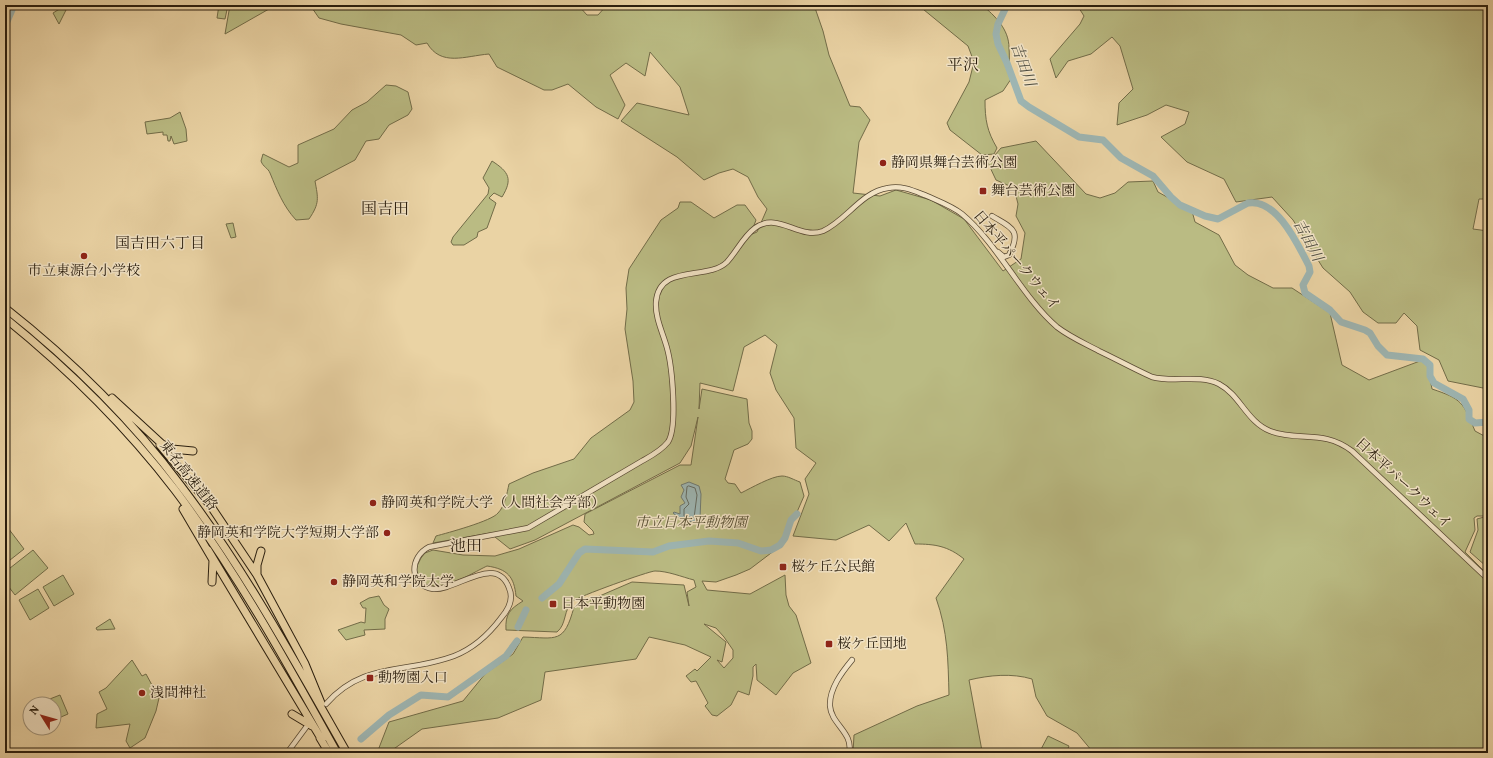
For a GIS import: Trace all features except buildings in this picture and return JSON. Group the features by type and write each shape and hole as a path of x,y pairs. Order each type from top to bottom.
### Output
{"highway":[{"name":"東名高速道路","path":"5,308 27,325 114,407 181,486 227,551 252,590 347,753"},
{"name":"東名高速道路","path":"5,318 79,383 152,462 175,491 221,556 277,646 337,753"},
{"path":"27,325 98,384 139,424 197,488 257,575 305,664 328,720"},
{"path":"139,424 167,447 193,451"},
{"path":"152,462 208,550 329,753"},
{"path":"208,550 214,564 212,582"},
{"path":"257,575 257,565 261,551"},
{"path":"292,714 311,724 322,740"}],"street":[{"name":"日本平パークウェイ","path":"326,704 342,688 366,675 438,660 458,654 481,639 506,612 510,601 510,590 504,580 493,573 480,574 438,589 430,588 421,583 416,576 415,565 418,555 422,551 429,547 528,528 642,461 656,452 668,441 673,423 671,371 667,349 657,316 656,303 662,287 671,278 680,275 718,269 726,262 749,233 763,223 778,222 810,233 817,233 832,226 871,193 894,187 919,193 958,211 1005,264 1051,321 1072,337 1152,377 1162,379 1203,379 1220,384 1233,395 1253,419 1269,430 1285,434 1324,437 1342,444 1356,455 1488,579"},
{"path":"992,216 1010,225 1014,230 1015,240 1005,264"},
{"path":"986,242 1002,256 1009,255"},
{"path":"849,753 849,740 832,714 830,705 839,676 852,660"},
{"path":"287,753 307,726"}],"green space":[{"path":"66,5 67,8 59,24 53,13"},
{"path":"219,5 228,5 225,19 217,18"},
{"path":"230,5 276,5 225,34"},
{"name":"市立日本平動物園","path":"310,5 578,5 587,15 598,15 607,5 814,5 829,55 850,106 860,107 870,120 859,142 853,193 880,196 896,190 931,200 964,219 1003,271 1021,259 1025,233 1016,216 1018,204 1014,188 996,180 988,163 1001,148 1036,141 1086,194 1100,198 1115,193 1128,182 1153,181 1158,192 1192,211 1195,222 1219,235 1235,265 1248,275 1273,288 1292,288 1330,313 1342,365 1369,380 1420,361 1427,363 1432,389 1456,399 1464,408 1475,431 1488,438 1488,516 1477,516 1474,518 1475,530 1465,552 1488,575 1488,753 1091,753 1092,751 1077,733 1047,716 1036,697 1032,679 1009,675 969,680 982,751 979,753 853,753 854,735 917,706 949,695 948,658 945,634 936,598 964,559 952,551 941,547 915,544 906,523 889,541 869,525 836,540 793,536 809,494 805,479 816,463 796,448 794,418 776,390 770,373 777,345 765,335 744,347 733,391 700,383 699,409 702,389 747,399 752,439 748,444 734,450 725,479 728,483 735,484 741,493 767,480 784,476 800,482 804,496 783,544 750,569 716,582 702,581 707,590 750,594 785,575 786,595 789,606 796,615 811,663 793,673 776,695 757,680 756,664 753,667 753,676 749,695 738,691 731,705 717,716 712,715 705,706 708,703 696,681 691,682 686,676 695,669 697,671 711,657 685,645 649,637 636,659 545,672 541,700 498,718 422,729 388,753 377,753 389,722 463,701 485,674 513,654 523,637 551,638 562,633 567,627 574,607 632,582 684,585 689,606 687,592 696,587 694,580 670,573 655,571 613,584 573,601 560,629 557,632 506,630 506,620 509,612 523,601 516,596 514,584 509,575 505,572 494,567 487,566 458,580 437,586 427,585 420,579 416,568 425,553 433,550 463,555 495,556 519,549 573,525 579,527 589,535 594,534 584,522 585,514 680,465 691,465 698,417 691,446 680,463 535,540 510,549 490,533 433,543 436,536 487,520 494,516 502,507 509,484 533,473 574,459 591,438 630,410 634,402 633,381 625,329 627,309 626,288 629,269 661,220 678,208 680,202 691,202 714,218 737,205 745,205 756,220 753,228 743,238 757,232 767,209 758,197 748,177 733,169 719,173 704,180 677,157 621,121 637,103 689,115 680,87 650,52 645,76 626,63 610,75 625,105 618,119 596,107 568,84 552,90 544,90 497,67 489,54 463,58 446,58 439,55 427,43 416,45 401,35 341,24 319,18","holes":["704,624 716,628 733,650 733,658 724,668 717,660 722,662 726,642"]},
{"path":"918,5 982,5 996,18 1004,29 1008,41 1011,79 1003,91 985,100 987,125 997,148 994,154 982,155 950,130 947,123 969,82 974,62 968,46"},
{"path":"1077,5 1488,5 1488,199 1479,199 1473,229 1488,231 1488,389 1448,381 1439,360 1420,350 1417,326 1404,313 1396,323 1378,323 1363,312 1350,292 1323,268 1293,220 1272,197 1236,202 1224,179 1187,162 1161,137 1185,124 1189,112 1166,105 1147,115 1117,125 1119,103 1133,89 1120,46 1112,37 1091,54 1068,61 1056,78 1050,59 1080,24 1084,16"},
{"path":"386,85 396,86 408,92 412,109 408,115 389,125 379,139 366,141 355,160 315,181 317,204 315,209 309,219 296,220 291,215 284,203 269,171 261,161 263,154 289,167 298,163 298,145 334,129 352,110 367,102"},
{"path":"180,112 186,129 187,141 174,144 171,136 170,141 168,141 167,135 163,135 163,132 147,134 145,122 170,118"},
{"path":"492,161 506,172 508,176 505,191 502,197 494,193 489,198 496,203 487,228 478,232 477,237 464,245 453,245 451,242 453,237 488,194 489,188 483,178"},
{"path":"233,223 236,237 231,238 226,224"},
{"path":"1484,517 1488,519 1484,536 1488,540 1487,567 1470,552 1478,530 1477,519"},
{"path":"5,524 24,549 5,564"},
{"path":"33,550 48,568 15,595 5,582 5,572"},
{"path":"63,575 74,594 54,606 43,587"},
{"path":"38,589 49,608 30,620 19,600"},
{"path":"379,596 384,605 389,609 385,619 385,629 364,630 365,635 346,640 338,630 361,622 365,623 366,608 363,608 360,603 369,598"},
{"path":"110,619 115,629 97,630 96,628"},
{"path":"132,660 142,676 146,674 159,698 156,711 145,738 130,748 126,741 130,724 96,728 97,714 107,709 99,692 106,688"},
{"path":"62,700 68,714 62,717"},
{"path":"1048,736 1069,746 1066,753 1039,753"}],"water":[{"path":"689,482 699,486 701,494 700,519 696,522 683,521 673,513 680,514 680,506 685,503 681,497 684,490 681,485"}],"waterway":[{"name":"吉田川","path":"5,26 14,5"},
{"name":"吉田川","path":"1007,5 998,24 996,34 998,44 1007,63 1021,101 1079,137 1103,140 1121,158 1153,176 1180,205 1205,216 1218,219 1248,203 1258,203 1268,208 1277,215 1293,236 1309,266 1310,272 1303,285 1305,293 1330,310 1341,322 1370,333 1378,346 1387,355 1423,359 1430,365 1430,376 1434,383 1463,399 1469,410 1469,419 1475,423 1488,422"},
{"path":"542,598 559,584 579,553 585,549 653,552 669,546 709,541 738,543 761,551 771,550 780,545 785,538 791,520 797,514"},
{"path":"518,627 526,610"},
{"path":"361,739 389,715 421,695 448,697 506,656 517,641"}],"place":[{"name":"静岡県舞台芸術公園","path":"883,163"},
{"name":"舞台芸術公園","path":"983,191"},
{"name":"市立東源台小学校","path":"84,256"},
{"name":"静岡英和学院大学（人間社会学部）","path":"373,503"},
{"name":"静岡英和学院大学短期大学部","path":"387,533"},
{"name":"桜ケ丘公民館","path":"783,567"},
{"name":"静岡英和学院大学","path":"334,582"},
{"name":"日本平動物園","path":"553,604"},
{"name":"桜ケ丘団地","path":"829,644"},
{"name":"動物園入口","path":"370,678"},
{"name":"浅間神社","path":"142,693"}],"district":[{"name":"平沢","path":"963,66"},
{"name":"国吉田","path":"385,210"},
{"name":"国吉田六丁目","path":"160,244"},
{"name":"池田","path":"466,547"}]}
